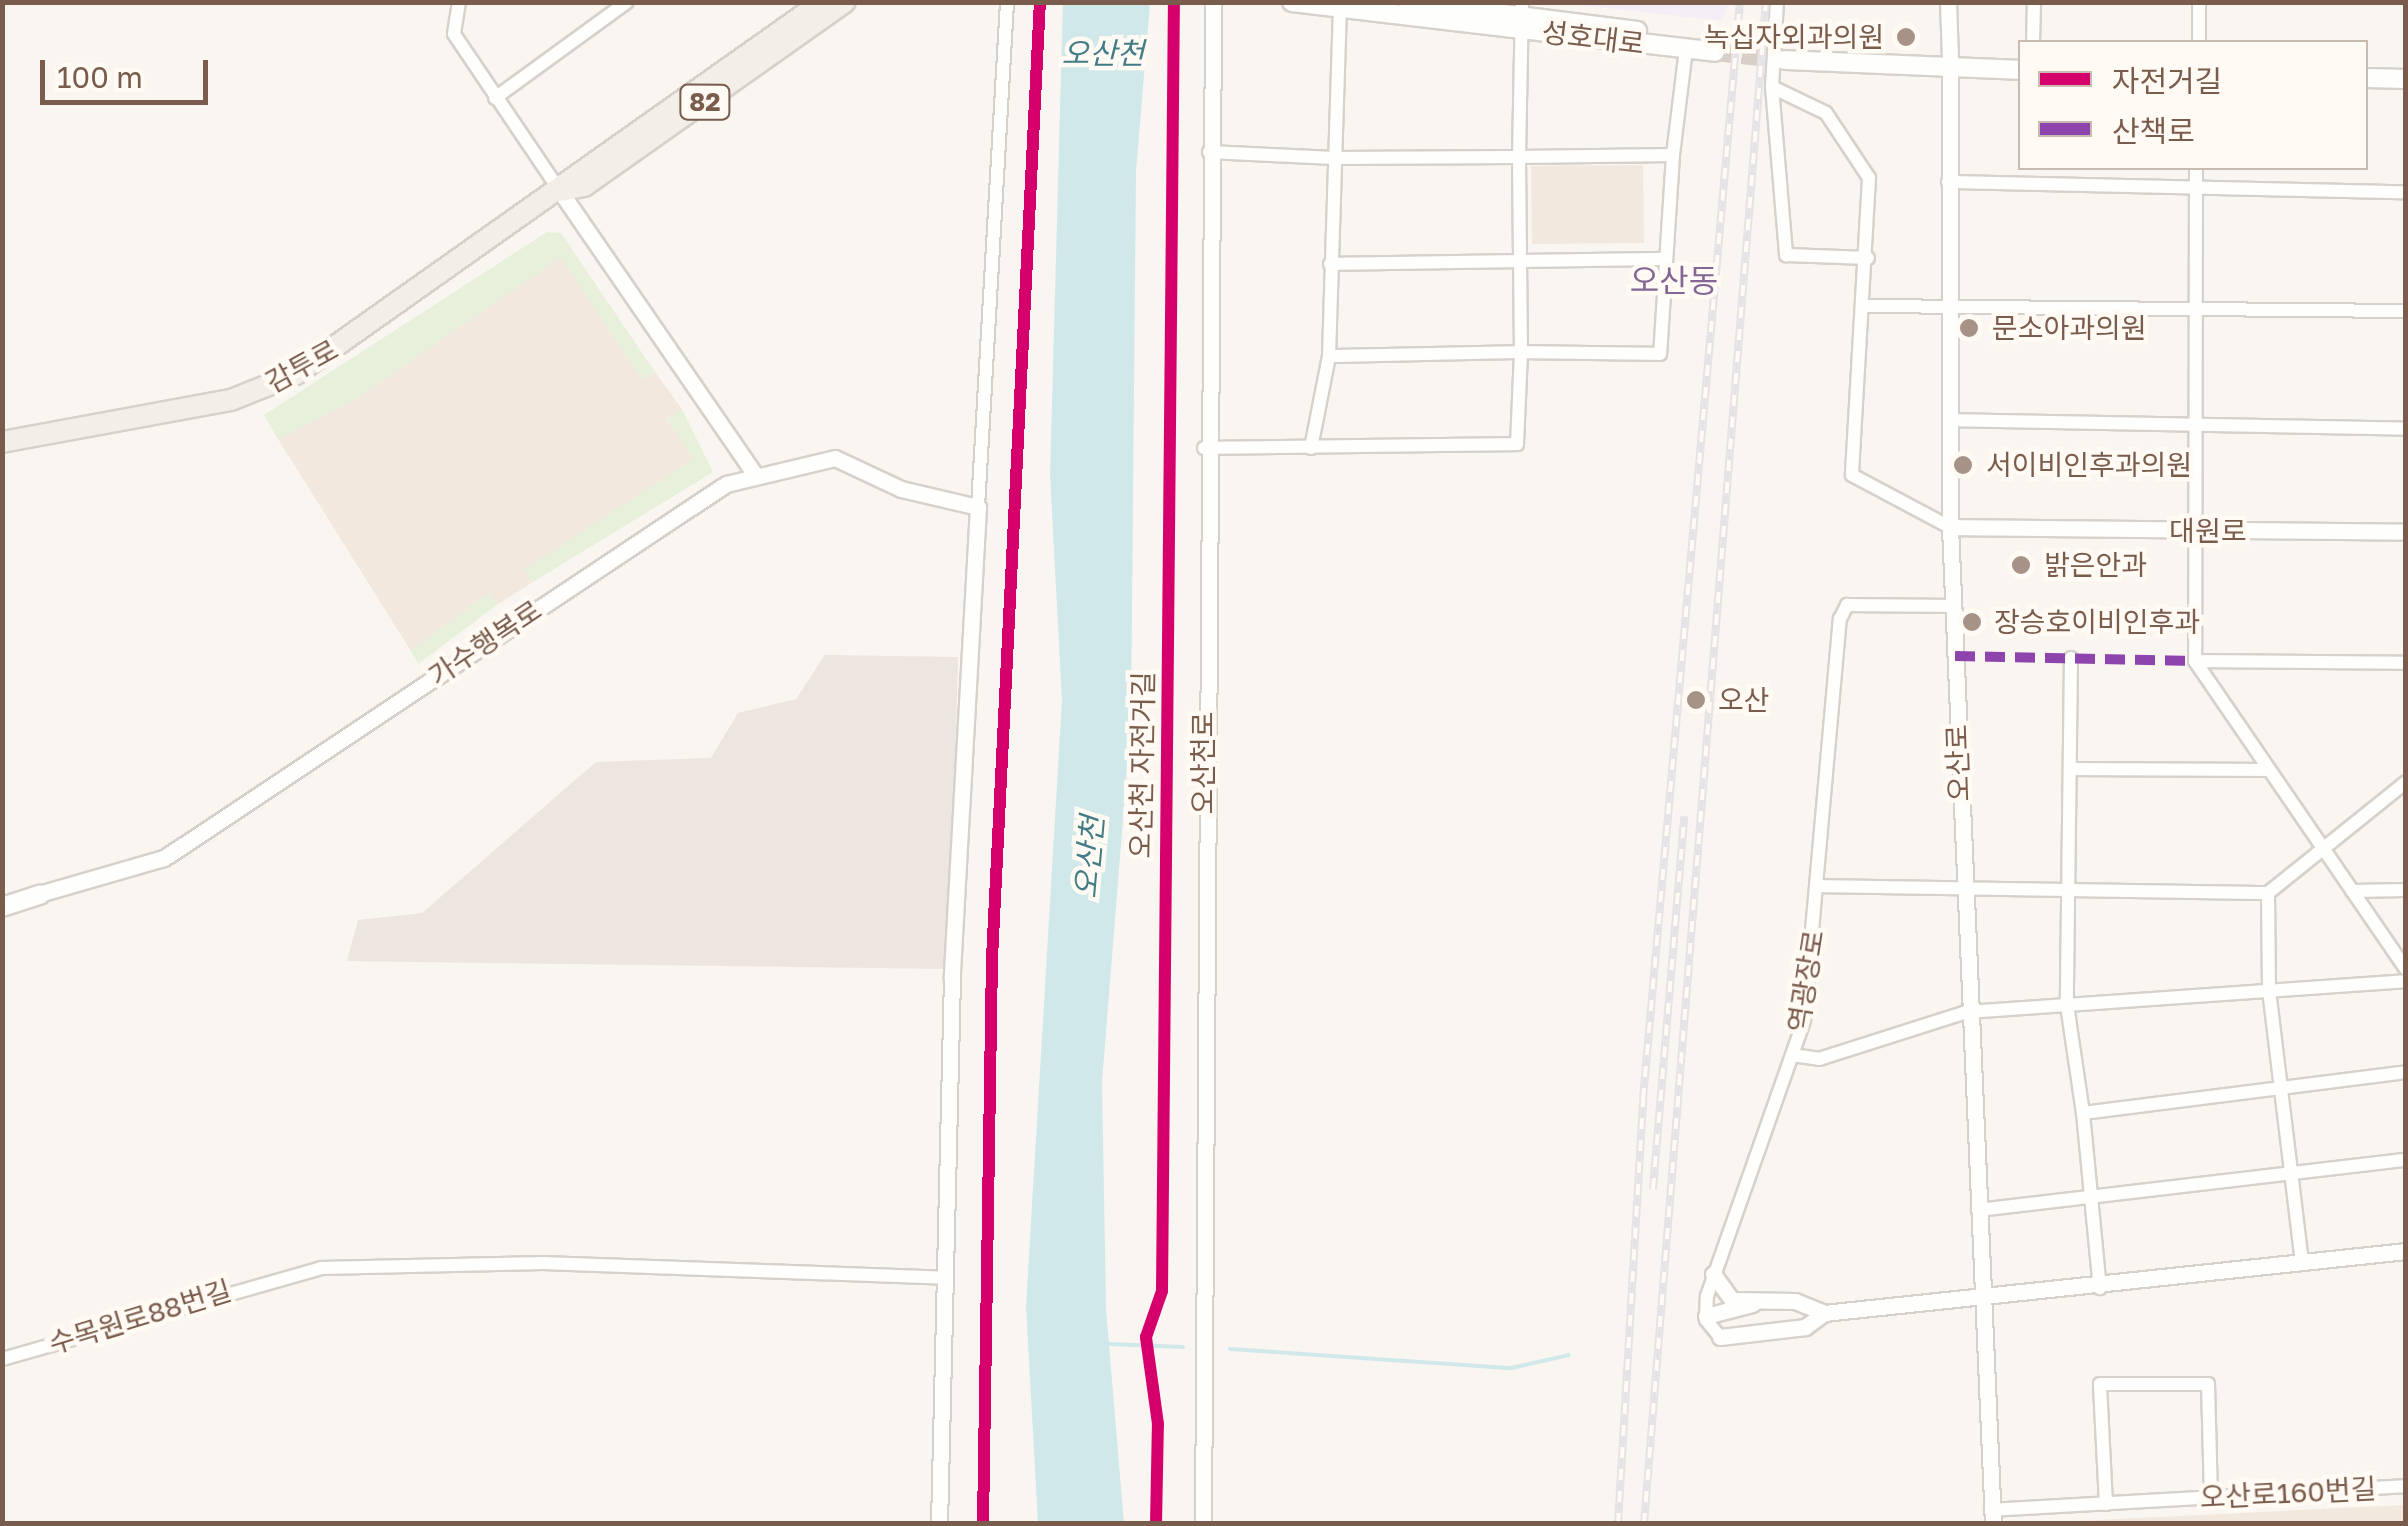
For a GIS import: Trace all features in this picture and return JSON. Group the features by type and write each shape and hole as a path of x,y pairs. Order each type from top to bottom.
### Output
{"main road":[{"name":"성호대로","path":"1292,2 1522,16 1686,48 1716,47 1522,16 1408,2"},
{"name":"감투로","path":"2,442 266,388 320,360 830,5"},
{"path":"1784,55 2018,70"},
{"path":"1950,63 2018,59"},
{"path":"2368,66 2406,67"},
{"path":"2368,78 2406,79"},
{"path":"2,903 40,895"}],"street":[{"path":"459,2 454,34 754,474"},
{"path":"495,98 627,2"},
{"path":"940,1524 945,1278 978,507 1007,2"},
{"name":"오산천로","path":"1204,1524 1204,448 1213,2"},
{"path":"1777,2 1772,87 1786,254 1868,258"},
{"name":"오산로","path":"1948,2 1950,527 1966,1012 1992,1516"},
{"path":"2033,40 2034,2"},
{"path":"2199,40 2200,2"},
{"path":"1312,448 1329,356 1340,6"},
{"path":"1204,448 1517,444 1522,16"},
{"path":"1329,356 1660,354 1664,259 1686,48"},
{"path":"1772,87 1826,112 1856,146 1869,178 1866,306 1852,475 1950,527"},
{"path":"1209,152 1334,158 1674,155"},
{"path":"2196,170 2195,661 2406,970"},
{"path":"1948,182 2406,192"},
{"path":"1330,264 1664,259"},
{"path":"1866,306 2406,311"},
{"path":"1950,420 2406,429"},
{"name":"가수행복로","path":"40,895 164,858 704,497 754,474 835,458 900,489 978,507"},
{"name":"대원로","path":"1950,527 2406,532"},
{"name":"역광장로","path":"1706,1316 1713,1274 1792,1055 1820,886 1836,662 1848,605 1953,606"},
{"path":"2071,658 2067,1005 2083,1113 2100,1288"},
{"path":"2195,661 2406,663"},
{"path":"2070,769 2269,770"},
{"path":"1820,886 1961,884 2268,893 2406,782"},
{"path":"2352,891 2406,890"},
{"path":"2268,893 2269,990 2302,1264"},
{"path":"1792,1055 1819,1059 1966,1012 2406,981"},
{"path":"2083,1113 2406,1072"},
{"path":"1978,1210 2406,1160"},
{"path":"1824,1313 1805,1327 1720,1337 1706,1316 1752,1304 1795,1301 1824,1313 1983,1299 2406,1251"},
{"name":"수목원로88번길","path":"2,1359 278,1276 544,1263 945,1278"},
{"path":"1713,1274 1732,1300 1752,1304"},
{"path":"2106,1504 2100,1384 2208,1384 2211,1497"},
{"name":"오산로160번길","path":"1992,1516 2106,1504 2406,1486"}],"shaded area":[{"path":"1561,2 1728,3 1722,21"},
{"path":"1643,165 1644,243 1532,244 1531,166"},
{"path":"561,256 642,380 655,372 682,409 667,420 694,459 525,570 533,582 497,605 489,593 411,651 278,439 353,401"},
{"path":"825,655 958,657 950,969 347,961 358,920 422,913 596,762 711,758 738,713 796,699"},
{"path":"2405,1505 2405,1523 2037,1523"}],"green space":[{"path":"547,232 561,233 655,372 642,380 561,257 353,401 278,439 264,415"},
{"path":"682,409 713,472 533,582 524,570 693,459 667,419"},
{"path":"489,593 497,605 418,664 411,651"}],"water":[{"name":"오산천","path":"1063,3 1150,3 1136,171 1131,719 1102,1082 1106,1309 1124,1524 1038,1523 1026,1306 1062,701 1050,474"}],"waterway":[{"path":"1109,1344 1183,1347"},
{"path":"1230,1349 1511,1368 1569,1355"}],"tunnel":[{"path":"1715,52 1784,60"}],"railway":[{"path":"1618,1524 1643,1099 1740,2"},
{"path":"1644,1524 1766,2"},
{"path":"1653,1189 1684,816"}],"marked path":[{"path":"1955,656 2195,661"}],"cycle path":[{"path":"983,1524 992,958 1040,2"},
{"name":"오산천 자전거길","path":"1156,1524 1158,1424 1146,1337 1162,1291 1174,2"}],"place":[{"name":"녹십자외과의원","path":"1906,37"},
{"name":"문소아과의원","path":"1969,328"},
{"name":"서이비인후과의원","path":"1963,465"},
{"name":"밝은안과","path":"2021,565"},
{"name":"장승호이비인후과","path":"1972,622"},
{"name":"오산","path":"1696,700"}],"district":[{"name":"오산동","path":"1674,280"}]}
